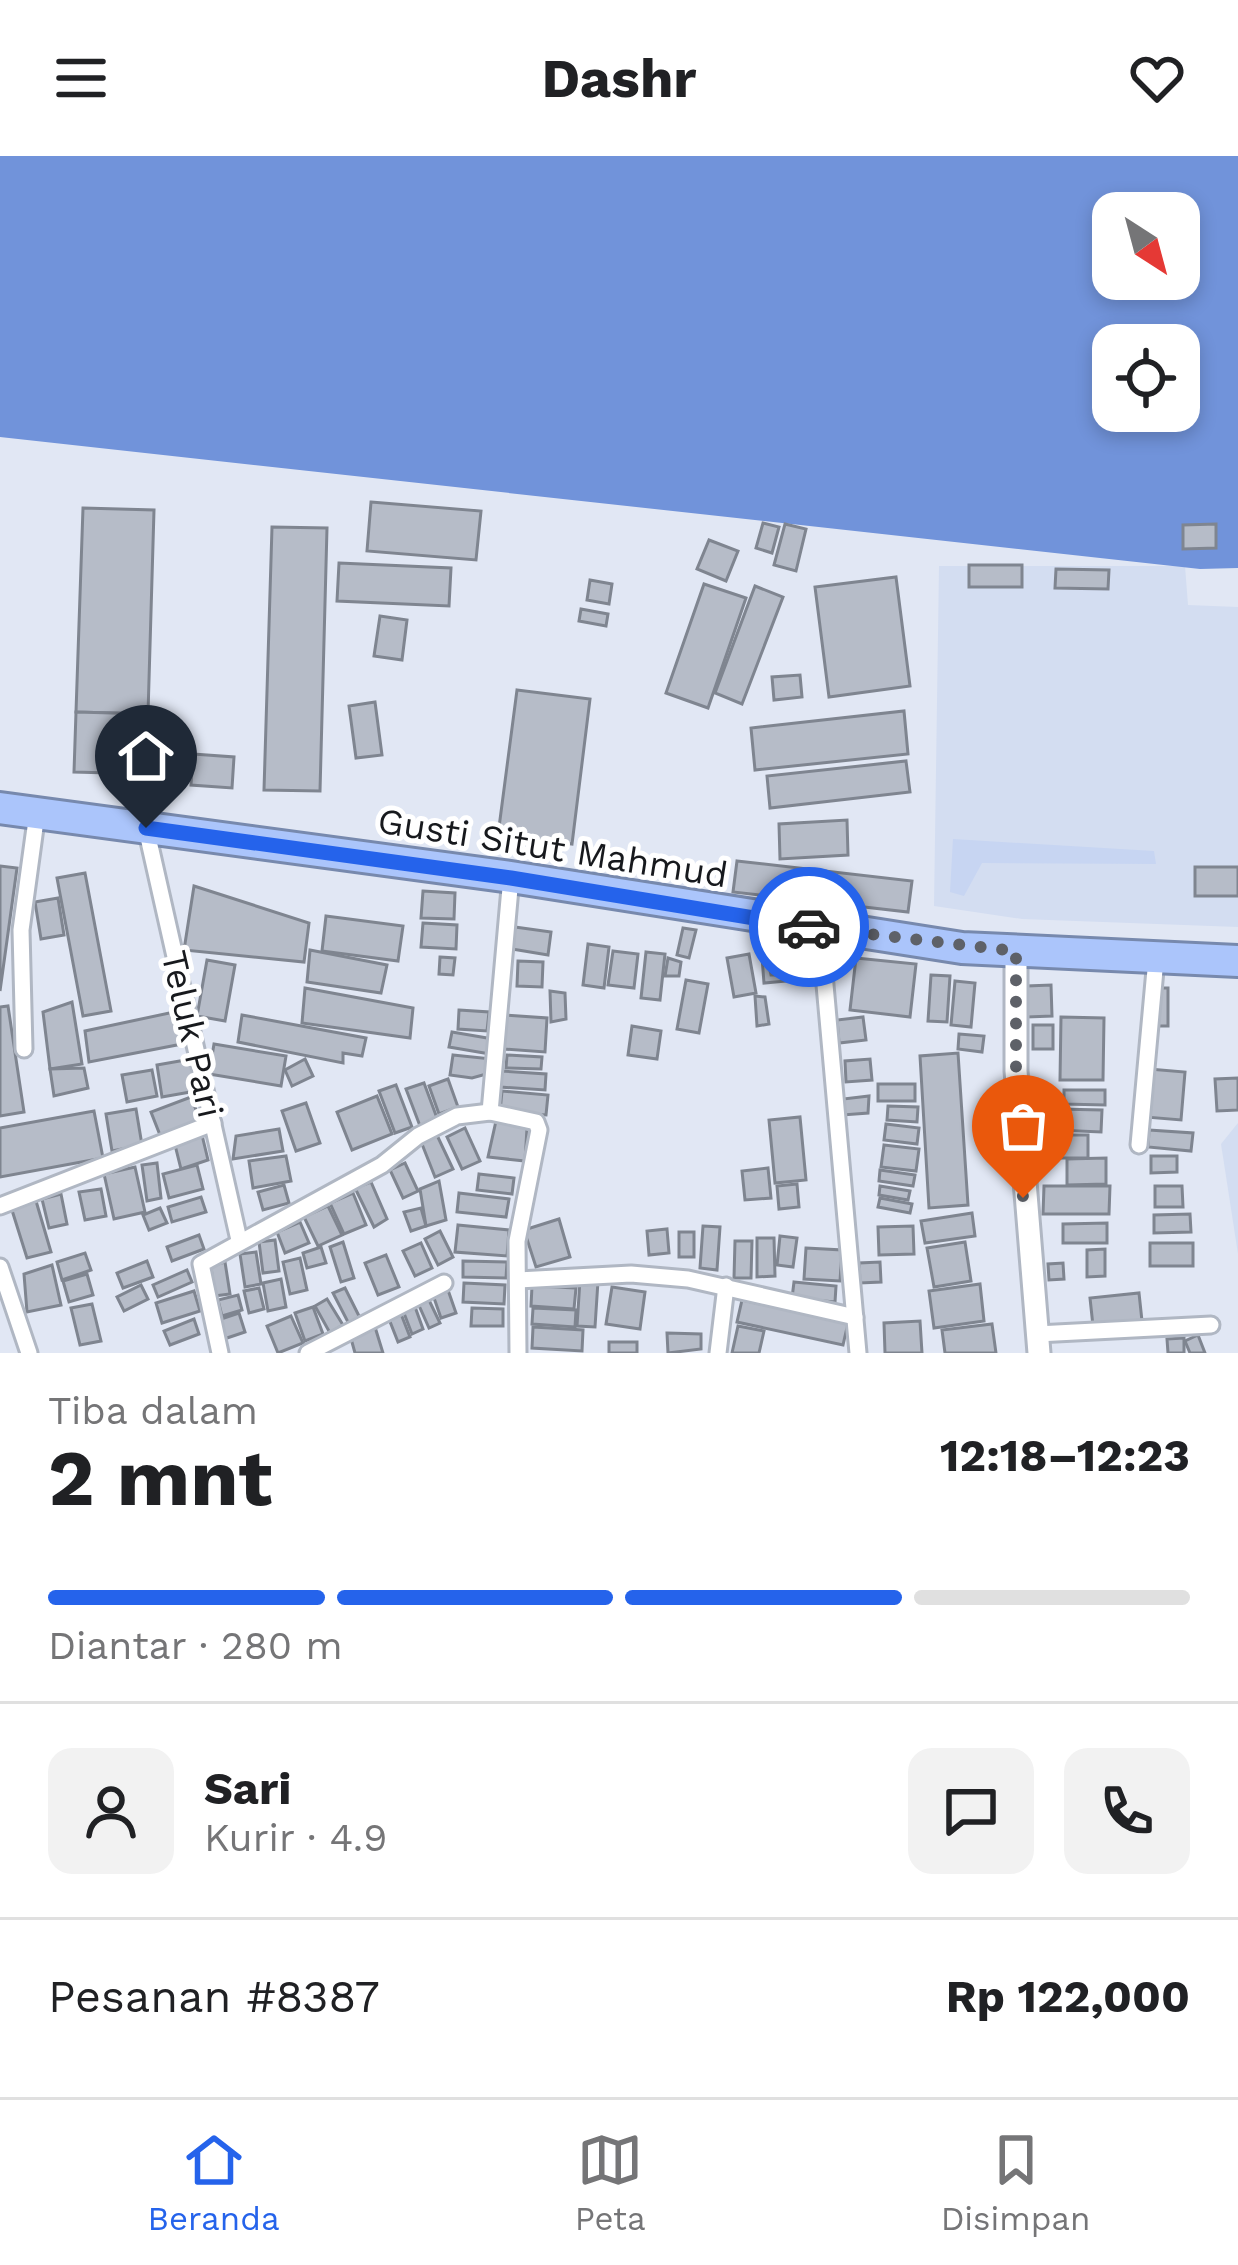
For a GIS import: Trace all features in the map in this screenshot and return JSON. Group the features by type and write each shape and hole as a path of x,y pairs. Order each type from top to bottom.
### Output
{"highway":[{"name":"Gusti Situt Mahmud","path":"0,808 511,878 820,928 1016,951 1238,961"}],"street":[{"path":"23,1049 21,930 38,813"},
{"name":"Teluk Pari","path":"146,828 239,1240"},
{"path":"490,1112 511,878"},
{"path":"820,928 858,1353"},
{"path":"1016,951 1016,1071 1038,1344 1210,1325"},
{"path":"1139,1145 1156,959"},
{"path":"220,1353 201,1264 382,1165 418,1136 457,1116 490,1112 538,1125 520,1217 518,1353"},
{"path":"0,1206 213,1123"},
{"path":"0,1267 6,1310 29,1353"},
{"path":"518,1280 631,1274 726,1286 855,1316"},
{"path":"308,1353 445,1283"},
{"path":"718,1353 726,1286"}],"shaded area":[{"path":"939,566 1185,566 1188,605 1238,607 1238,927 1022,919 934,906"},
{"path":"953,839 1154,851 1156,864 982,863 964,896 950,892"},
{"path":"1238,1123 1238,1254 1221,1144"}],"water":[{"path":"0,156 1238,156 1238,568 1200,569 0,437"}],"building":[{"path":"371,502 481,511 476,560 367,551"},
{"path":"83,508 154,510 148,714 76,712"},
{"path":"763,523 779,527 772,553 756,548"},
{"path":"785,524 806,529 796,571 774,565"},
{"path":"1216,524 1216,548 1183,549 1183,525"},
{"path":"272,527 327,528 320,791 264,790"},
{"path":"709,540 738,551 726,581 697,569"},
{"path":"339,563 451,568 449,606 337,601"},
{"path":"969,565 1022,565 1022,587 969,587"},
{"path":"1056,569 1109,570 1108,589 1055,588"},
{"path":"896,577 910,686 829,697 815,587"},
{"path":"590,580 612,584 609,604 587,600"},
{"path":"704,584 746,598 708,708 666,693"},
{"path":"755,586 783,597 742,704 715,693"},
{"path":"581,609 608,614 606,626 579,621"},
{"path":"380,616 407,620 402,660 374,656"},
{"path":"800,675 802,697 774,700 772,677"},
{"path":"517,690 590,699 572,844 498,835"},
{"path":"375,702 382,755 356,758 349,706"},
{"path":"904,711 908,754 755,770 751,728"},
{"path":"76,712 148,714 146,774 74,772"},
{"path":"193,754 234,757 232,788 191,785"},
{"path":"906,761 910,792 770,808 767,776"},
{"path":"847,820 848,855 780,859 779,824"},
{"path":"737,861 912,881 908,912 733,892"},
{"path":"0,866 17,868 0,991"},
{"path":"1195,867 1238,867 1238,896 1195,896"},
{"path":"85,873 111,1011 83,1016 57,878"},
{"path":"194,886 309,923 304,962 184,950"},
{"path":"423,891 455,893 454,919 421,918"},
{"path":"58,898 64,935 41,939 35,902"},
{"path":"326,916 403,926 398,961 322,951"},
{"path":"423,923 457,925 456,949 421,947"},
{"path":"515,927 551,932 548,955 512,949"},
{"path":"683,928 696,930 689,958 677,955"},
{"path":"588,944 609,947 604,988 583,985"},
{"path":"310,950 387,965 381,993 307,982"},
{"path":"613,951 638,954 634,988 608,985"},
{"path":"646,952 665,954 660,1000 641,998"},
{"path":"749,954 756,993 734,997 727,958"},
{"path":"767,956 771,975 786,975 787,981 764,983 762,957"},
{"path":"440,957 455,958 453,975 439,974"},
{"path":"668,958 681,962 679,976 665,976"},
{"path":"856,958 916,964 910,1017 850,1010"},
{"path":"207,960 235,965 225,1021 197,1016"},
{"path":"518,961 543,962 542,987 517,986"},
{"path":"931,975 950,976 947,1022 928,1021"},
{"path":"686,980 708,984 699,1033 677,1029"},
{"path":"955,981 975,983 971,1027 951,1025"},
{"path":"1051,985 1052,1016 1027,1017 1027,986"},
{"path":"305,988 413,1008 410,1038 302,1023"},
{"path":"1156,988 1168,988 1168,1026 1156,1026"},
{"path":"550,991 565,993 566,1019 551,1022"},
{"path":"755,996 765,997 769,1024 757,1026"},
{"path":"72,1002 82,1064 50,1069 43,1012"},
{"path":"8,1006 24,1112 0,1116 0,1007"},
{"path":"459,1010 489,1012 487,1031 458,1029"},
{"path":"174,1012 182,1044 89,1062 85,1031"},
{"path":"242,1015 366,1038 362,1056 343,1053 343,1063 238,1042"},
{"path":"506,1015 547,1018 545,1052 504,1049"},
{"path":"863,1017 866,1040 839,1043 837,1020"},
{"path":"1061,1017 1104,1018 1103,1080 1060,1080"},
{"path":"1033,1025 1053,1025 1053,1049 1033,1049"},
{"path":"632,1026 661,1031 657,1059 628,1055"},
{"path":"452,1032 493,1039 490,1054 449,1047"},
{"path":"959,1034 984,1036 982,1052 958,1049"},
{"path":"214,1044 286,1056 281,1086 209,1074"},
{"path":"958,1053 968,1205 929,1208 920,1056"},
{"path":"453,1055 492,1059 490,1073 472,1078 450,1075"},
{"path":"507,1055 542,1057 541,1069 506,1068"},
{"path":"191,1059 196,1091 162,1097 157,1065"},
{"path":"305,1059 313,1076 292,1086 285,1070"},
{"path":"870,1059 872,1080 846,1082 845,1061"},
{"path":"84,1068 88,1088 54,1096 50,1069"},
{"path":"1149,1069 1185,1072 1181,1120 1145,1117"},
{"path":"152,1070 157,1096 127,1102 122,1075"},
{"path":"501,1071 546,1074 545,1090 500,1087"},
{"path":"1238,1078 1238,1110 1217,1111 1215,1079"},
{"path":"448,1079 458,1107 439,1114 429,1086"},
{"path":"424,1083 437,1118 420,1126 406,1089"},
{"path":"878,1084 915,1084 915,1101 878,1101"},
{"path":"396,1085 412,1127 395,1133 379,1091"},
{"path":"1064,1090 1105,1090 1105,1105 1064,1104"},
{"path":"502,1091 548,1095 546,1115 500,1112"},
{"path":"377,1096 392,1134 352,1150 337,1112"},
{"path":"869,1096 868,1113 843,1115 843,1099"},
{"path":"191,1097 200,1120 160,1135 151,1112"},
{"path":"306,1103 320,1143 296,1151 282,1111"},
{"path":"888,1106 918,1107 917,1122 887,1120"},
{"path":"136,1109 142,1145 112,1151 106,1114"},
{"path":"1057,1109 1102,1110 1101,1132 1056,1130"},
{"path":"94,1111 103,1158 0,1177 0,1128"},
{"path":"800,1117 806,1180 775,1183 769,1120"},
{"path":"496,1121 527,1128 525,1161 488,1157"},
{"path":"886,1124 919,1128 917,1144 884,1140"},
{"path":"465,1128 480,1161 462,1169 447,1137"},
{"path":"279,1129 283,1151 233,1159 236,1136"},
{"path":"1149,1130 1193,1133 1191,1151 1148,1147"},
{"path":"435,1131 453,1169 435,1177 420,1139"},
{"path":"202,1135 208,1160 181,1169 174,1141"},
{"path":"1049,1135 1088,1135 1088,1158 1049,1158"},
{"path":"884,1145 919,1149 916,1171 881,1167"},
{"path":"286,1156 291,1181 253,1188 249,1161"},
{"path":"1151,1156 1177,1156 1177,1172 1151,1173"},
{"path":"1106,1158 1106,1184 1067,1185 1067,1159"},
{"path":"157,1163 161,1198 147,1201 142,1165"},
{"path":"405,1163 418,1191 403,1198 390,1170"},
{"path":"197,1165 203,1189 169,1198 163,1174"},
{"path":"135,1167 145,1212 114,1219 104,1174"},
{"path":"768,1168 771,1198 745,1200 742,1171"},
{"path":"880,1170 915,1175 913,1186 879,1181"},
{"path":"479,1174 514,1178 512,1194 477,1190"},
{"path":"439,1181 446,1220 426,1226 420,1189"},
{"path":"371,1182 387,1219 374,1227 355,1188"},
{"path":"797,1184 799,1207 779,1209 777,1186"},
{"path":"284,1185 289,1203 263,1210 258,1192"},
{"path":"880,1186 910,1191 908,1200 879,1195"},
{"path":"1044,1186 1110,1186 1109,1214 1043,1214"},
{"path":"1155,1186 1182,1186 1183,1207 1155,1207"},
{"path":"101,1189 106,1216 85,1220 79,1192"},
{"path":"353,1193 366,1225 344,1234 330,1203"},
{"path":"459,1193 509,1199 506,1217 457,1212"},
{"path":"61,1194 67,1224 49,1228 42,1199"},
{"path":"201,1197 206,1212 172,1222 168,1207"},
{"path":"880,1198 912,1204 910,1213 878,1207"},
{"path":"36,1201 51,1252 27,1258 11,1207"},
{"path":"328,1206 342,1235 318,1246 304,1217"},
{"path":"160,1208 167,1223 149,1230 143,1215"},
{"path":"421,1208 426,1226 411,1231 404,1212"},
{"path":"972,1213 975,1236 925,1243 921,1221"},
{"path":"1190,1214 1191,1232 1154,1233 1154,1215"},
{"path":"559,1219 570,1257 536,1267 524,1230"},
{"path":"300,1222 309,1243 285,1253 277,1232"},
{"path":"1107,1223 1107,1243 1063,1243 1063,1224"},
{"path":"458,1225 509,1230 507,1256 455,1252"},
{"path":"703,1226 720,1227 717,1270 700,1268"},
{"path":"913,1226 914,1254 879,1255 878,1227"},
{"path":"667,1229 669,1253 649,1255 647,1231"},
{"path":"440,1231 453,1257 438,1265 425,1239"},
{"path":"679,1232 694,1232 694,1257 679,1257"},
{"path":"199,1235 204,1249 172,1261 167,1247"},
{"path":"780,1236 797,1238 793,1267 777,1265"},
{"path":"757,1238 774,1238 775,1276 757,1277"},
{"path":"275,1240 279,1271 263,1273 259,1242"},
{"path":"735,1241 752,1241 751,1278 734,1278"},
{"path":"343,1242 354,1278 341,1282 330,1247"},
{"path":"965,1242 971,1281 934,1287 927,1248"},
{"path":"421,1243 432,1268 415,1276 403,1251"},
{"path":"1150,1243 1193,1243 1193,1266 1150,1266"},
{"path":"321,1247 326,1263 307,1268 303,1253"},
{"path":"806,1248 842,1250 840,1281 804,1279"},
{"path":"1105,1249 1105,1276 1087,1277 1087,1250"},
{"path":"256,1252 261,1284 245,1287 240,1254"},
{"path":"85,1253 91,1270 62,1280 57,1262"},
{"path":"386,1255 399,1287 378,1295 365,1263"},
{"path":"300,1258 307,1290 290,1294 283,1262"},
{"path":"147,1261 153,1277 123,1288 117,1273"},
{"path":"463,1261 507,1262 506,1278 463,1277"},
{"path":"225,1262 230,1294 214,1296 211,1266"},
{"path":"880,1262 881,1282 860,1283 859,1263"},
{"path":"1063,1263 1064,1279 1049,1280 1048,1264"},
{"path":"52,1265 61,1305 27,1312 24,1274"},
{"path":"187,1270 192,1282 158,1297 153,1285"},
{"path":"87,1274 93,1295 69,1302 63,1281"},
{"path":"281,1279 286,1307 268,1311 263,1283"},
{"path":"580,1280 598,1281 595,1327 577,1326"},
{"path":"794,1282 836,1286 835,1302 792,1298"},
{"path":"464,1283 505,1285 504,1304 463,1302"},
{"path":"980,1284 984,1321 934,1328 929,1291"},
{"path":"141,1285 148,1299 124,1311 117,1297"},
{"path":"532,1286 576,1288 574,1309 531,1306"},
{"path":"612,1287 645,1292 640,1329 606,1324"},
{"path":"259,1288 264,1309 249,1313 244,1291"},
{"path":"345,1288 361,1320 350,1326 333,1293"},
{"path":"448,1290 456,1313 441,1318 433,1295"},
{"path":"194,1291 200,1311 162,1323 156,1303"},
{"path":"1139,1293 1142,1321 1093,1326 1090,1298"},
{"path":"238,1295 242,1310 222,1316 218,1300"},
{"path":"427,1296 440,1323 429,1328 417,1301"},
{"path":"327,1299 343,1325 330,1333 315,1306"},
{"path":"742,1300 848,1323 843,1345 737,1322"},
{"path":"92,1304 101,1341 80,1345 71,1308"},
{"path":"414,1304 423,1329 412,1334 402,1308"},
{"path":"313,1307 323,1334 305,1341 295,1313"},
{"path":"472,1308 503,1309 503,1326 471,1326"},
{"path":"533,1308 576,1310 575,1327 532,1324"},
{"path":"239,1313 245,1332 224,1339 218,1320"},
{"path":"401,1314 410,1337 398,1342 389,1319"},
{"path":"291,1316 303,1343 278,1353 267,1326"},
{"path":"194,1319 199,1334 170,1345 164,1331"},
{"path":"920,1321 922,1353 885,1353 884,1323"},
{"path":"992,1324 996,1353 945,1353 942,1330"},
{"path":"738,1326 764,1331 759,1353 732,1353"},
{"path":"375,1327 383,1353 355,1353 350,1335"},
{"path":"533,1327 583,1330 582,1351 532,1348"},
{"path":"667,1333 701,1334 701,1349 668,1353"},
{"path":"1198,1335 1205,1353 1190,1353 1185,1341"},
{"path":"1184,1338 1184,1353 1168,1353 1167,1339"},
{"path":"609,1342 637,1342 637,1353 609,1353"}],"way so far":[{"path":"809,927 1016,951 1023,1198"}],"route":[{"path":"146,828 511,878 809,927"}]}
